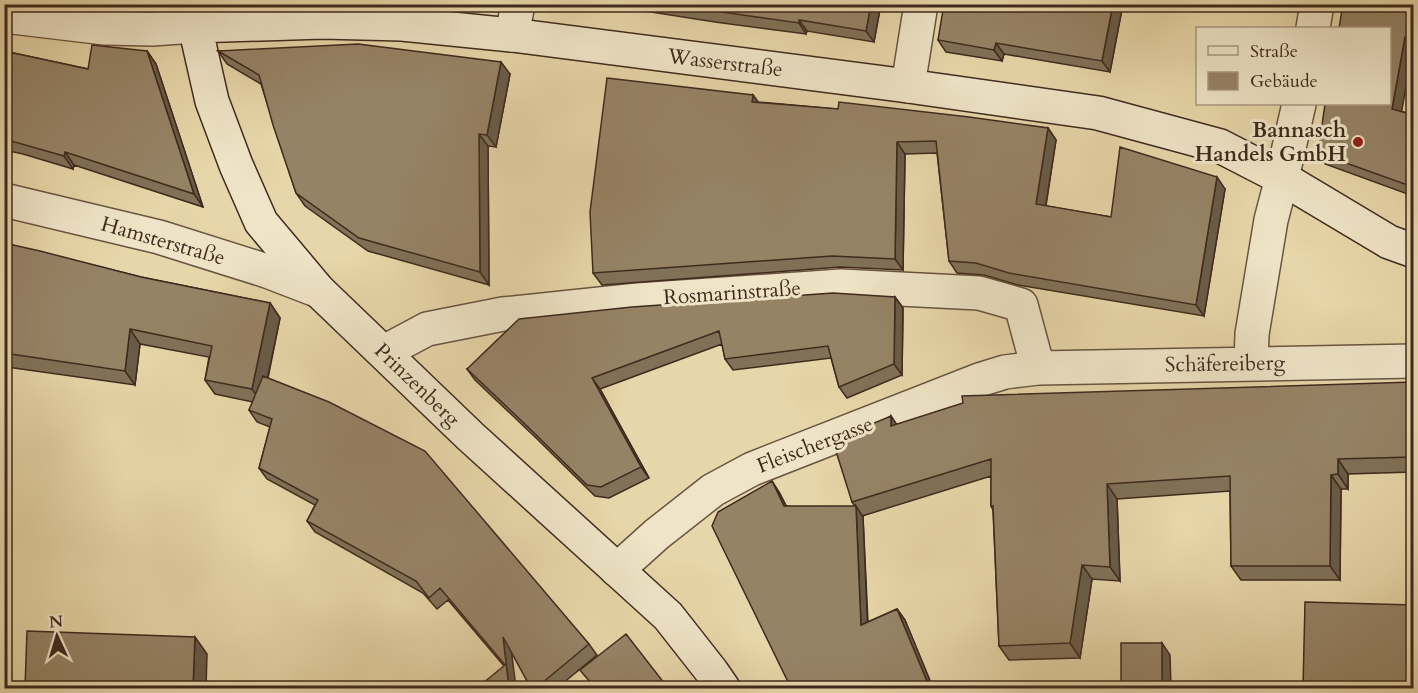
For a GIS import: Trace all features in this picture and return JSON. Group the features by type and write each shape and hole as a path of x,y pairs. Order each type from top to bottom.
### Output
{"street":[{"path":"908,86 921,4"},
{"path":"1313,27 1317,4"},
{"name":"Wasserstraße","path":"4,16 105,28 152,29 190,15 402,24 515,20 908,86 1098,113 1220,146 1282,178 1389,242 1413,251"},
{"name":"Prinzenberg","path":"190,15 212,101 261,222 319,291 470,436 668,616 723,688"},
{"path":"1251,363 1252,334 1271,220 1299,105"},
{"name":"Hamsterstraße","path":"4,200 159,237 319,291"},
{"name":"Rosmarinstraße","path":"384,352 427,329 503,314 638,300 842,286 979,292 1021,305 1038,368"},
{"name":"Schäfereiberg","path":"1038,368 1413,361"},
{"name":"Fleischergasse","path":"617,570 657,534 713,490 752,469 979,380 1005,372 1038,368"}],"building":[{"path":"665,4 871,4 866,31 799,20 799,23"},
{"path":"944,4 1113,4 1102,61 996,43 994,50 938,40"},
{"path":"1343,4 1413,4 1413,39 1405,37 1392,109 1413,115 1413,187 1318,153 1325,105 1391,105 1391,27 1339,27"},
{"path":"358,44 501,62 487,135 479,134 480,272 359,238 296,193 259,75 218,51"},
{"path":"92,45 147,51 194,194 65,152 64,156 4,139 4,51 88,69"},
{"path":"607,78 753,95 752,102 838,109 839,102 1048,128 1036,204 1111,217 1120,147 1217,177 1196,305 1009,273 976,263 949,261 936,141 897,142 895,259 832,256 593,273 590,212"},
{"path":"4,243 141,277 270,303 252,389 205,380 212,346 130,329 125,371 4,353"},
{"path":"833,293 895,297 894,364 839,387 828,346 725,359 719,331 592,378 641,467 601,487 587,485 467,369 519,319 632,307"},
{"path":"263,376 329,402 425,451 589,644 536,688 531,688 503,637 509,688 477,688 505,665 440,588 429,598 416,581 307,521 318,500 259,468 272,419 249,410"},
{"path":"1413,382 1413,457 1338,459 1338,474 1331,475 1330,566 1231,566 1230,476 1107,484 1110,567 1082,565 1070,643 999,646 993,506 991,506 991,459 852,502 834,445 851,437 850,433 891,416 891,426 963,403 962,396"},
{"path":"772,481 784,506 856,506 861,625 897,609 929,686 920,688 791,688 712,526 718,512"},
{"path":"1305,602 1413,605 1413,688 1303,688"},
{"path":"27,631 195,637 193,688 25,688"},
{"path":"626,634 668,688 595,688 580,670"},
{"path":"1121,643 1162,643 1162,688 1121,688"}],"place":[{"name":"Bannasch Handels GmbH","path":"1358,142"}]}
